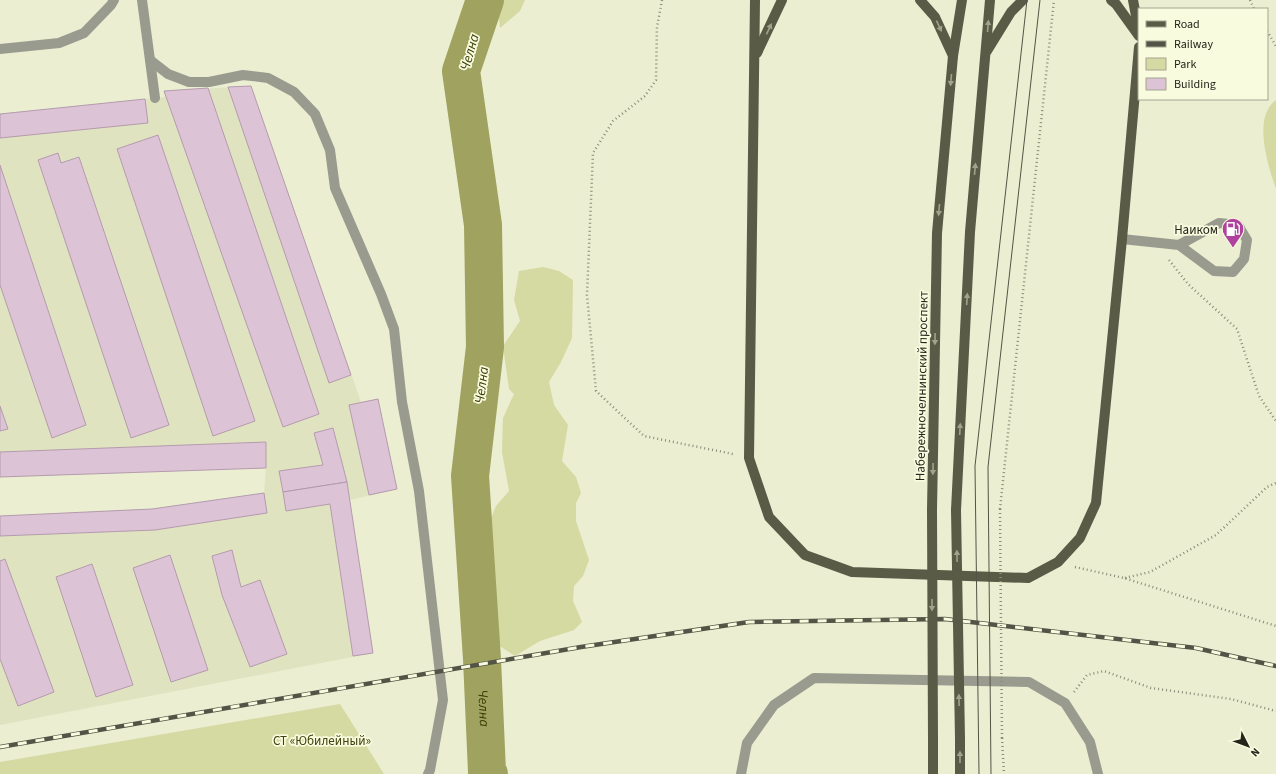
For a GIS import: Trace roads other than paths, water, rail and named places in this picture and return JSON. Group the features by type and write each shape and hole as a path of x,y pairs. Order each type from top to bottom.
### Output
{"main road":[{"path":"755,0 750,458 769,517 805,555 852,572 1028,578 1058,562 1080,538 1096,503 1138,58"},
{"path":"755,57 782,0"},
{"path":"920,0 935,17 953,56"},
{"name":"Набережночелнинский проспект","path":"933,774 932,510 937,233 953,56 962,0"},
{"path":"960,774 956,510 970,232 990,0"},
{"path":"986,52 1011,12 1024,0"},
{"path":"1111,0 1116,4 1138,35"},
{"path":"1133,0 1138,27"}],"street":[{"path":"0,49 59,43 84,33 114,0"},
{"path":"142,0 155,98"},
{"path":"150,60 168,74 189,82 209,82 243,76 268,78 294,92 315,114 330,150 334,188 381,294 394,329 402,402 419,491 443,700 428,774"},
{"path":"1122,239 1179,245 1214,271 1233,272 1244,259 1248,240 1238,225 1219,223 1179,245"},
{"path":"741,774 747,743 774,705 814,678 1030,682 1065,703 1090,742 1098,774"}],"waterway":[{"name":"Челна","path":"485,0 461,71 483,225 485,347 470,476 482,659 487,772 489,774"}],"tram line":[{"path":"979,774 975,466 1027,0"},
{"path":"991,774 988,467 1040,0"}],"railway":[{"path":"0,747 581,647 749,622 945,619 1196,648 1276,666"}],"place":[{"name":"Наиком","path":"1233,248"}],"park label":[{"name":"СТ «Юбилейный»","path":"322,740"}]}
